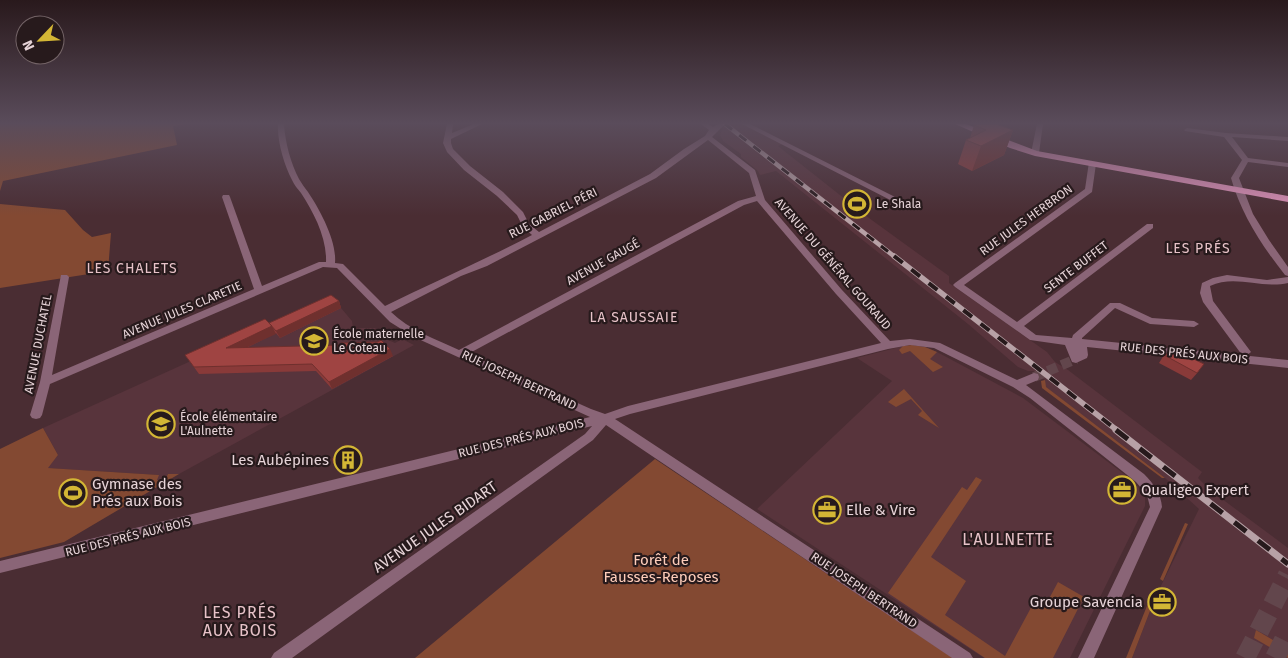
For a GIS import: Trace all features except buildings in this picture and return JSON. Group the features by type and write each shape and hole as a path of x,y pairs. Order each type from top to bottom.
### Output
{"main road":[{"path":"1044,155 1288,199"}],"street":[{"path":"286,155 296,181 305,193 326,234 332,260 330,264"},
{"path":"454,155 467,168 500,194 537,235"},
{"name":"RUE GABRIEL PÉRI","path":"384,311 458,274 484,264 653,176 681,155"},
{"name":"AVENUE DU GÉNÉRAL GOURAUD","path":"733,155 750,170 755,178 760,198 839,292 888,345"},
{"path":"806,155 903,203"},
{"path":"1242,155 1246,160 1288,165"},
{"path":"1246,160 1235,178 1238,190 1270,251 1288,273"},
{"name":"RUE JULES HERBRON","path":"958,285 1088,190 1092,164"},
{"path":"226,197 259,290"},
{"name":"AVENUE GAUGÉ","path":"461,353 732,207 753,198 760,198"},
{"name":"SENTE BUFFET","path":"1017,327 1150,226"},
{"name":"AVENUE JULES CLARETIE","path":"45,382 259,290 322,264 330,264"},
{"name":"RUE JOSEPH BERTRAND","path":"330,264 340,266 393,320 418,335 587,412 605,418 965,658"},
{"name":"AVENUE DUCHATEL","path":"36,415 45,382 64,277"},
{"path":"1246,352 1208,302 1205,285 1222,277 1239,278 1268,284 1288,280"},
{"name":"RUE DES PRÉS AUX BOIS","path":"958,285 1034,338 1288,364"},
{"path":"1076,343 1077,337 1113,306 1117,306 1150,321 1194,324"},
{"name":"RUE DES PRÉS AUX BOIS","path":"0,568 605,418 628,410 888,345 910,342 936,345 1017,384 1103,448 1149,486 1156,498 1156,507 1086,658"},
{"path":"1017,384 1034,377"},
{"name":"AVENUE JULES BIDART","path":"279,658 589,437 605,418"}],"shaded area":[{"path":"741,155 789,155 869,218 949,276 949,283 1047,352 1055,362 1202,472 1198,478 1210,490 1288,548 1288,658 1132,658 1155,598 1199,509 1165,478 1045,387 1045,380 1034,371 1018,367 968,324 776,171 760,175 758,171 741,157"},
{"name":"École élémentaire L'Aulnette","path":"341,308 352,321 353,328 375,328 386,339 395,343 402,339 414,345 179,474 168,474 165,480 156,480 158,475 47,468 58,455 43,428 268,326"},
{"path":"903,346 925,347 937,352 1023,398 1132,480 1145,495 1145,506 1070,658 984,658 757,509 892,381 857,358"}],"green space":[{"path":"0,155 130,155 3,181 0,191"},
{"path":"0,204 65,210 92,237 111,233 108,271 0,288"},
{"path":"903,346 925,347 937,352 930,359 943,367 933,372 910,351 902,354 899,350"},
{"path":"1045,380 1046,387 1165,478 1162,478 1042,388 1041,381"},
{"path":"904,389 939,428 918,415 922,411 911,399 896,407 888,402"},
{"name":"Gymnase des Prés aux Bois","path":"43,428 58,455 48,468 159,475 157,480 165,480 168,474 179,474 64,542 0,558 0,449"},
{"name":"Forêt de Fausses-Reposes","path":"655,459 953,658 415,658"},
{"path":"976,477 982,480 931,557 966,581 945,615 1005,656 1033,604 1043,610 1058,582 1084,597 1053,658 985,658 888,593 962,487 967,490"},
{"path":"1185,523 1188,524 1163,581 1160,579"},
{"path":"1151,596 1155,598 1132,658 1126,658"},
{"path":"1256,630 1288,649 1288,658 1254,638"}],"tunnel":[{"path":"1034,377 1076,359"},
{"path":"1245,658 1288,575"},
{"path":"1275,658 1288,632"}],"railway":[{"path":"764,155 895,257"},
{"path":"894,256 1118,431"},
{"path":"1116,430 1288,564"}],"place":[{"name":"Le Shala","path":"857,204"},
{"name":"École maternelle Le Coteau","path":"314,341"},
{"name":"École élémentaire L'Aulnette","path":"161,424"},
{"name":"Les Aubépines","path":"348,460"},
{"name":"Qualigeo Expert","path":"1122,490"},
{"name":"Gymnase des Prés aux Bois","path":"73,493"},
{"name":"Elle & Vire","path":"827,510"},
{"name":"Groupe Savencia","path":"1162,602"}],"district":[{"name":"LES PRÉS","path":"1198,248"},
{"name":"LES CHALETS","path":"132,268"},
{"name":"LA SAUSSAIE","path":"634,317"},
{"name":"L'AULNETTE","path":"1008,539"},
{"name":"LES PRÉS AUX BOIS","path":"240,621"}]}
